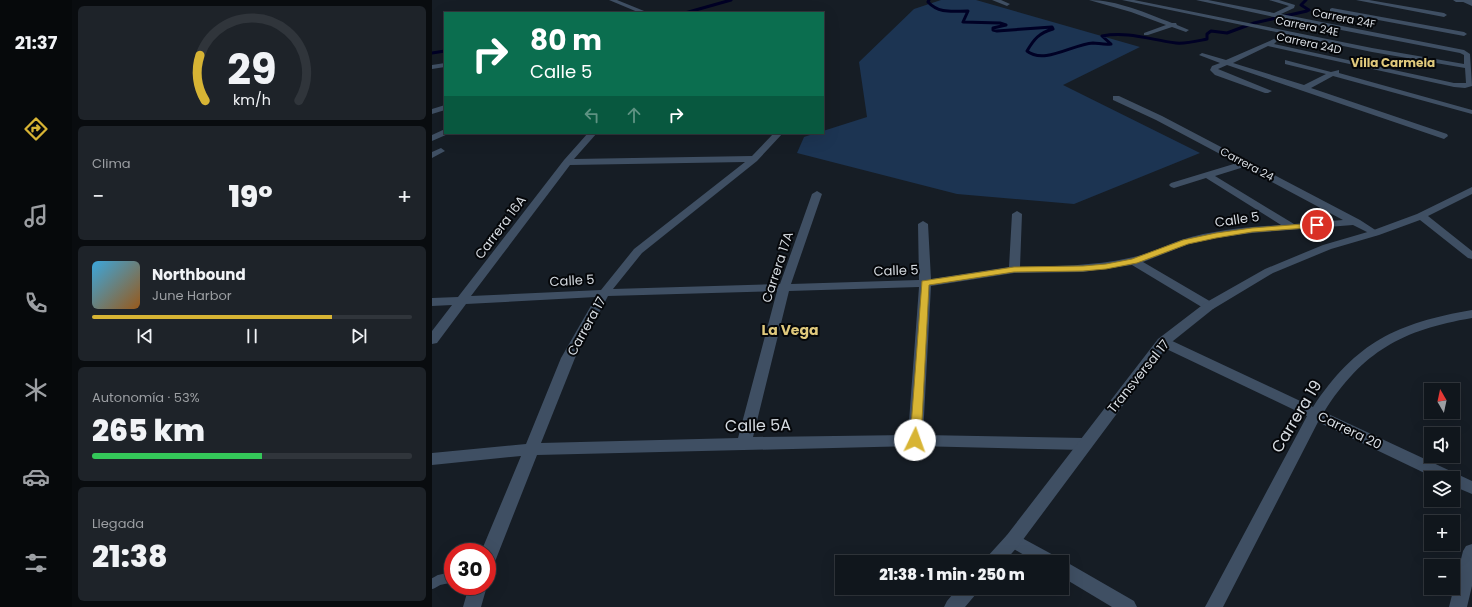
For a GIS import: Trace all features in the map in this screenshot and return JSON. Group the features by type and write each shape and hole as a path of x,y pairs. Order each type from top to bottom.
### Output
{"street":[{"path":"612,0 643,12"},
{"path":"994,0 1006,4"},
{"path":"1092,0 1133,11 1186,30"},
{"name":"Carrera 24E","path":"1125,0 1142,1 1255,27 1372,50 1470,67"},
{"name":"Carrera 24F","path":"1199,0 1462,51 1467,54 1470,67"},
{"path":"1272,0 1281,1 1292,6 1276,15"},
{"path":"1359,0 1395,14 1464,34"},
{"path":"1395,14 1410,0"},
{"path":"1456,0 1472,0"},
{"path":"1463,0 1472,4"},
{"path":"1146,34 1171,25 1218,4"},
{"path":"1332,10 1444,15"},
{"path":"1268,91 1218,73 1214,70 1215,68 1289,33 1308,22"},
{"path":"1305,88 1332,74 1392,38"},
{"name":"Carrera 24D","path":"1266,44 1350,63 1465,86 1470,84 1470,67"},
{"path":"1202,55 1305,88 1444,136"},
{"path":"1288,62 1472,112"},
{"path":"432,67 444,65"},
{"name":"Carrera 24","path":"1116,98 1159,118 1246,163 1375,233"},
{"path":"432,112 444,108"},
{"path":"432,138 444,132"},
{"name":"Carrera 16A","path":"432,340 567,162 592,134"},
{"name":"Carrera 17","path":"493,543 568,358 604,292 638,250 754,159 778,134"},
{"path":"432,156 441,151"},
{"path":"567,162 754,159"},
{"path":"1174,185 1246,163"},
{"path":"1207,175 1292,227"},
{"name":"Transversal 17","path":"999,555 1013,540 1084,444 1163,342 1208,306 1269,271 1327,247 1375,233 1421,216 1472,190"},
{"name":"Carrera 17A","path":"744,443 784,288 818,194"},
{"path":"1014,270 1017,214"},
{"path":"1421,216 1472,256"},
{"name":"Calle 5","path":"432,302 604,292 925,283 1014,270 1083,269 1134,261 1186,242 1216,235 1252,230 1356,222"},
{"path":"915,440 925,283 923,224"},
{"path":"1134,261 1208,306"},
{"name":"Carrera 19","path":"1214,607 1315,413 1340,378 1372,350 1393,336 1426,323 1472,314"},
{"name":"Carrera 20","path":"1163,342 1435,471"},
{"name":"Calle 5A","path":"432,459 530,449 744,443 915,440 1084,444"},
{"name":"Carrera 20","path":"1460,483 1472,488"},
{"path":"1013,540 1039,555"},
{"path":"1458,607 1472,551"},
{"path":"1069,572 1128,607"},
{"path":"472,607 475,595"},
{"path":"953,607 964,595"}],"lane":[{"path":"432,584 444,579"}],"shaded area":[{"path":"941,0 976,0 1140,47 1063,85 1200,153 1074,204 957,194 797,153 804,137 813,134 824,134 824,131 867,117 859,62 914,9"}],"waterway":[{"path":"689,12 731,0"},
{"path":"929,0 928,2 932,6 942,10 968,11 963,22 1000,23 1006,25 993,28 993,30 997,31 1052,27 1053,29 1044,32 1037,37 1027,51 1034,55 1042,56 1059,53 1085,44 1111,44 1102,36 1130,35 1180,43 1207,39 1207,34 1211,31 1227,33 1254,23 1307,11 1309,10 1301,5 1306,0"},
{"path":"432,53 444,51"}],"district":[{"name":"Villa Carmela","path":"1393,63"},
{"name":"La Vega","path":"790,330"}],"route":[{"path":"915,440 925,283 1014,270 1083,269 1106,266 1134,261 1186,242 1216,235 1252,230 1317,225"}]}
